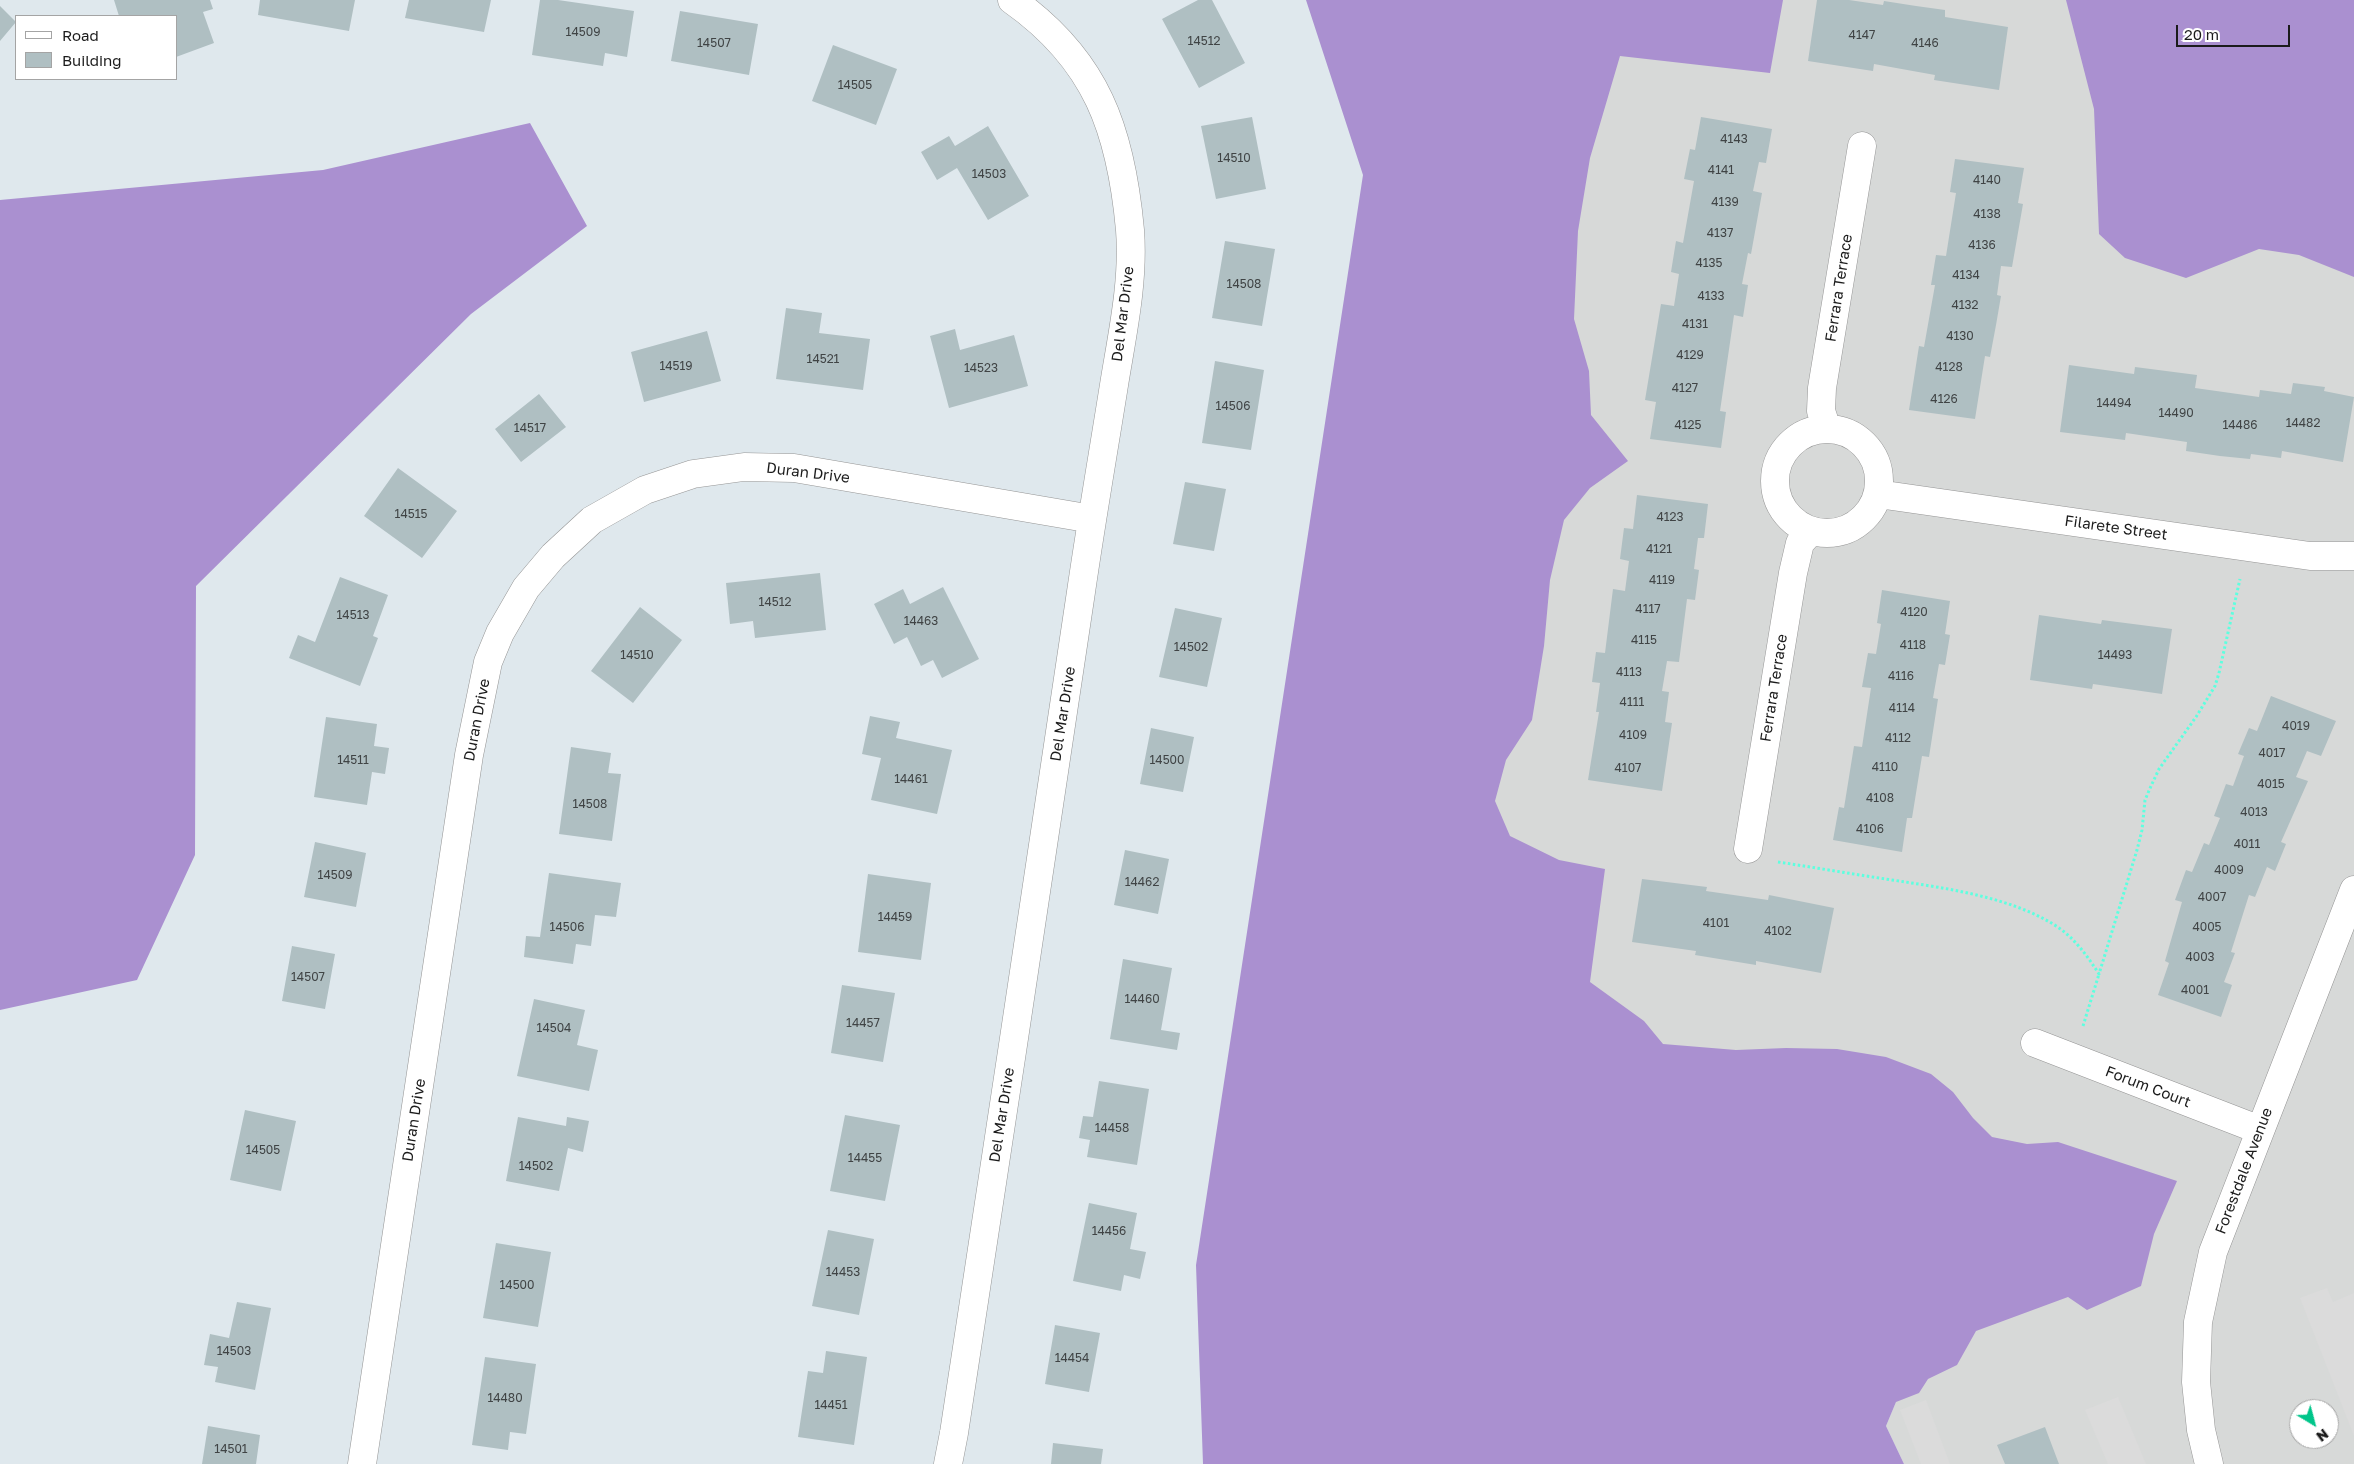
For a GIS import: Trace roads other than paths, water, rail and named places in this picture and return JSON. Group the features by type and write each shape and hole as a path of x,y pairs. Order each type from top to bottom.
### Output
{"street":[{"name":"Del Mar Drive","path":"948,1464 1092,519 1128,296 1130,235 1123,173 1106,114 1092,82 1065,47 1025,9 1012,0"},
{"name":"Ferrara Terrace","path":"1827,429 1821,411 1822,388 1862,146"},
{"path":"1827,429 1837,429 1854,435 1867,446 1879,469 1878,494 1864,519 1853,527 1831,534 1810,531 1791,520 1781,506 1776,490 1775,476 1780,459 1786,448 1806,434 1827,429"},
{"name":"Duran Drive","path":"362,1464 470,755 488,662 500,633 526,588 553,556 592,520 645,490 693,474 744,467 794,468 1092,519"},
{"name":"Filarete Street","path":"1878,494 2310,556 2354,556"},
{"name":"Ferrara Terrace","path":"1748,848 1793,573 1800,543 1810,531"},
{"name":"Forestdale Avenue","path":"2209,1464 2201,1430 2196,1382 2198,1322 2212,1252 2353,897"},
{"name":"Forum Court","path":"2036,1043 2260,1130"}]}
